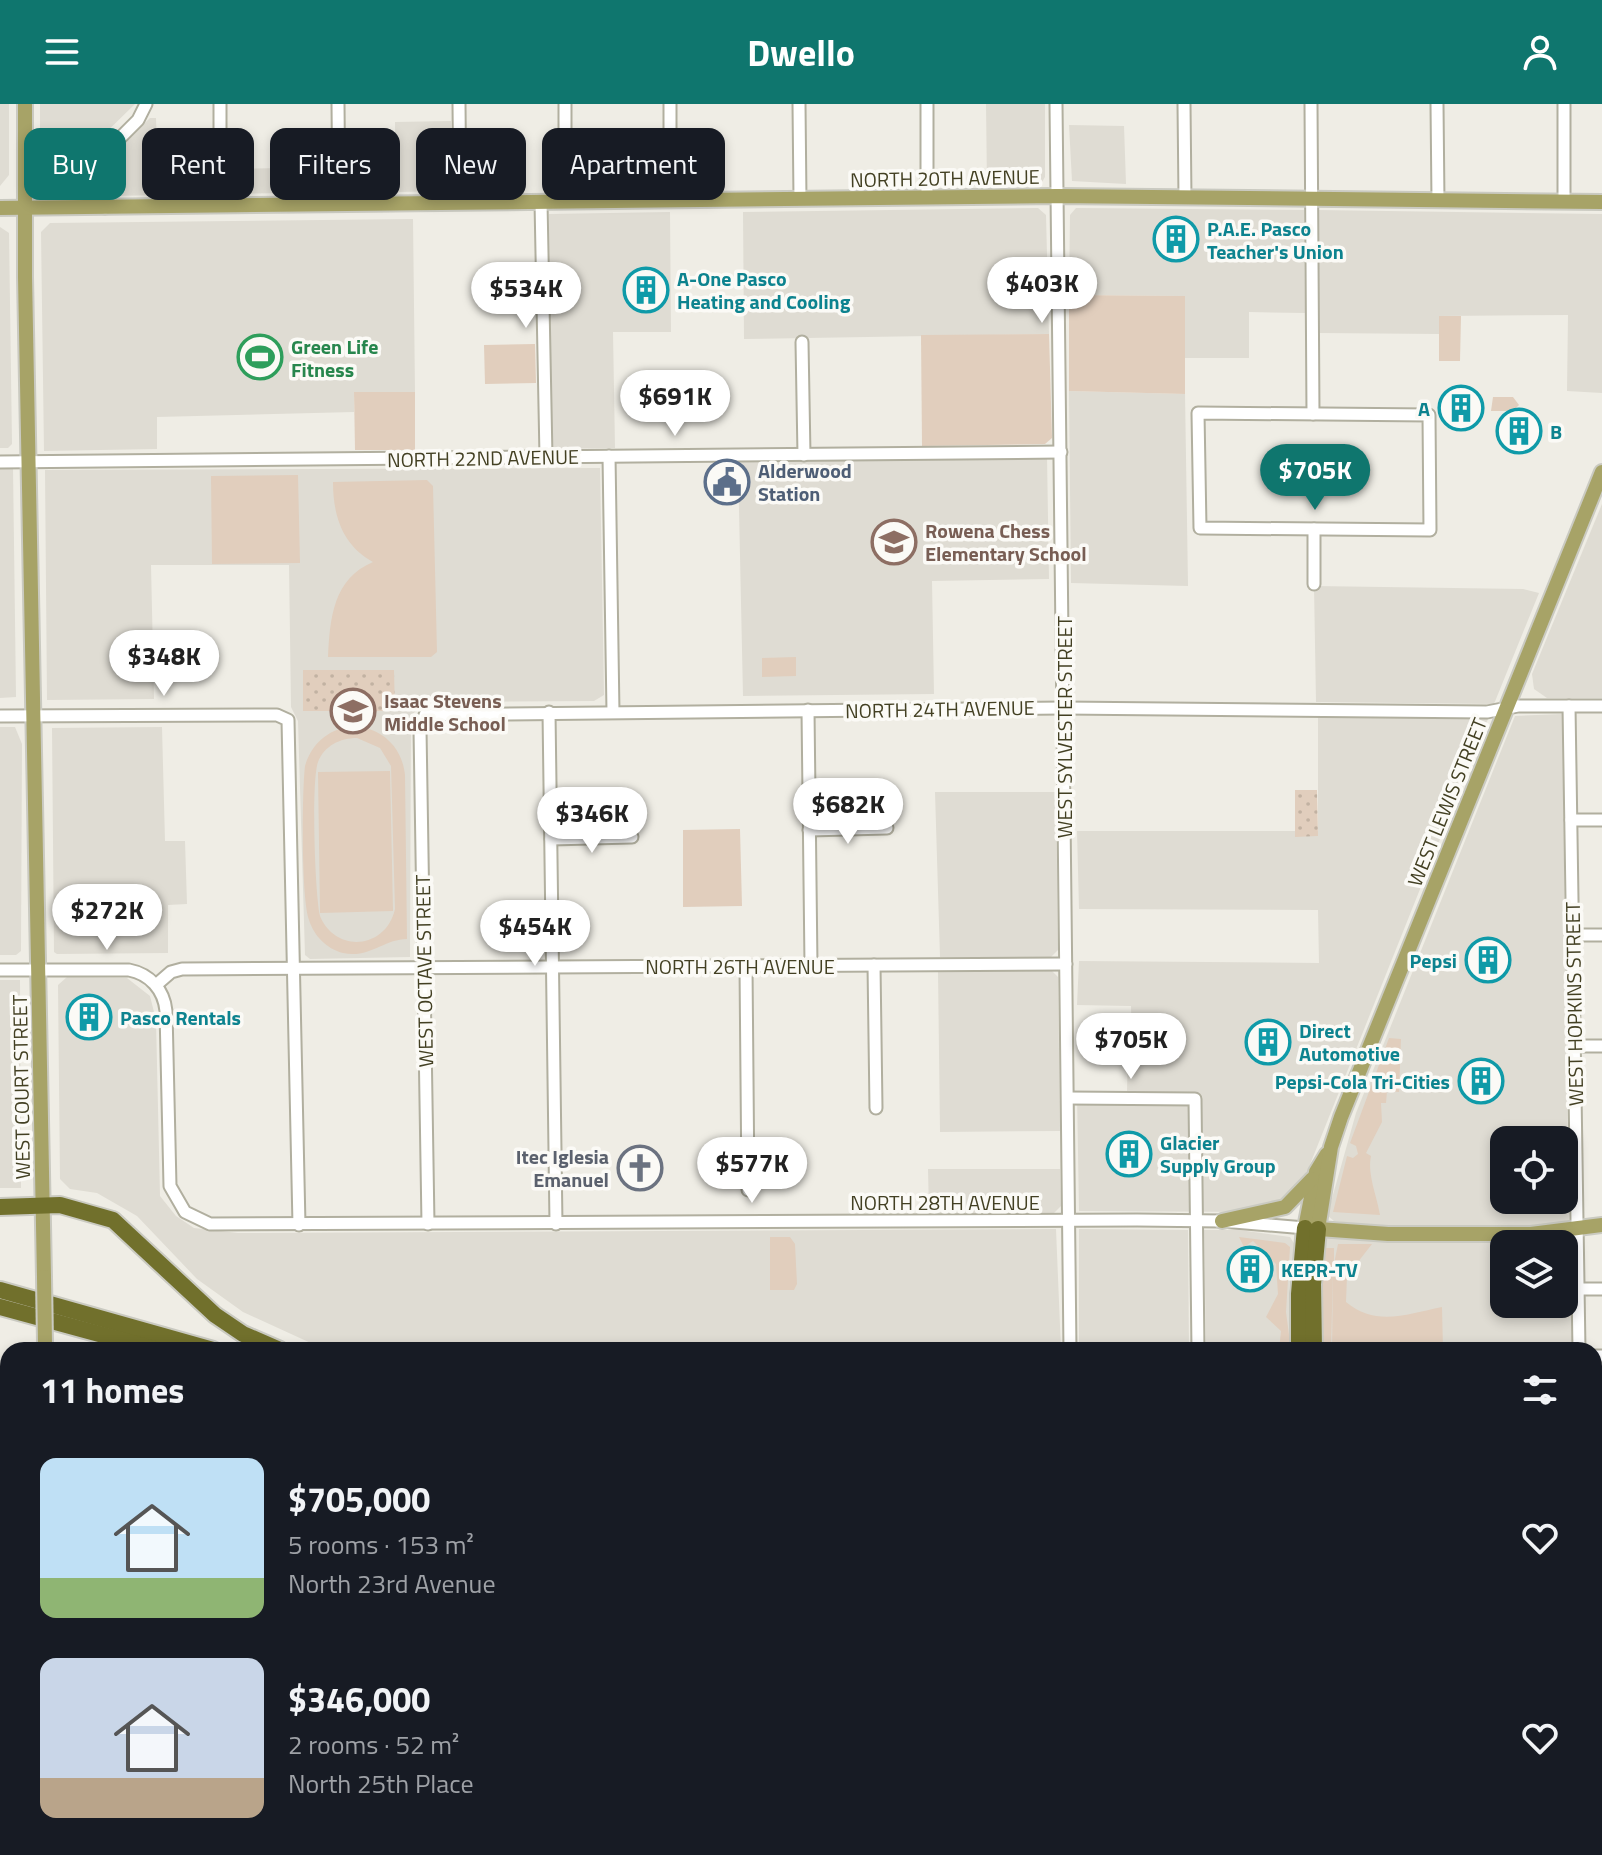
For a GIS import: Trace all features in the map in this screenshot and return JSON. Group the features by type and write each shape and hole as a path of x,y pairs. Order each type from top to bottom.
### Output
{"highway":[{"path":"0,1207 43,1203 92,1211 113,1220 215,1315 262,1342"},
{"path":"1299,1342 1299,1294 1312,1229"},
{"path":"1312,1229 1314,1342"},
{"path":"0,1290 185,1342"},
{"path":"0,1307 128,1342"},
{"path":"0,1318 21,1322 38,1318"}],"main road":[{"name":"WEST COURT STREET","path":"25,104 45,1342"},
{"name":"NORTH 20TH AVENUE","path":"0,208 1057,196 1602,202"},
{"name":"WEST LEWIS STREET","path":"1312,1229 1331,1147 1602,472"},
{"name":"WEST LEWIS STREET","path":"1312,1229 1316,1172 1331,1147"},
{"path":"1222,1221 1285,1207 1304,1190 1316,1172"},
{"path":"1312,1229 1388,1234 1531,1234 1602,1225"}],"street":[{"path":"105,208 106,152 144,113 146,104"},
{"path":"220,104 220,206"},
{"path":"338,104 339,205"},
{"path":"459,104 460,203"},
{"path":"565,104 565,202"},
{"path":"670,104 670,201"},
{"path":"799,104 800,199"},
{"path":"927,104 927,198"},
{"name":"WEST SYLVESTER STREET","path":"1056,104 1070,1342"},
{"path":"1184,104 1185,198"},
{"path":"1311,104 1313,414"},
{"path":"1437,104 1438,201"},
{"path":"1564,104 1564,202"},
{"path":"541,202 546,457"},
{"path":"802,342 804,455"},
{"path":"1198,413 1313,414 1429,415 1430,530 1200,528 1198,413"},
{"name":"NORTH 22ND AVENUE","path":"0,462 1061,452"},
{"path":"609,456 613,712"},
{"path":"1314,529 1314,584"},
{"name":"WEST HOPKINS STREET","path":"1569,706 1577,1228"},
{"name":"NORTH 24TH AVENUE","path":"422,718 431,714 549,712 1063,708 1487,712 1602,706"},
{"path":"808,710 811,965"},
{"path":"549,712 556,1224"},
{"path":"0,716 277,715 288,720 291,730 299,1225"},
{"name":"WEST OCTAVE STREET","path":"422,718 428,1224"},
{"path":"1571,820 1602,820"},
{"path":"809,830 887,828"},
{"path":"551,839 632,837"},
{"path":"1573,935 1602,935"},
{"name":"NORTH 26TH AVENUE","path":"156,985 175,970 1066,964"},
{"path":"874,965 876,1108"},
{"path":"746,966 748,1190"},
{"path":"0,970 129,970 156,985"},
{"name":"NORTH 28TH AVENUE","path":"156,985 166,1011 170,1181 176,1200 190,1216 215,1224 1069,1220 1222,1221 1312,1229"},
{"path":"1575,1046 1602,1046"},
{"path":"1068,1098 1195,1099 1198,1342"},
{"path":"1578,1289 1602,1289"},
{"name":"WEST HOPKINS STREET","path":"1578,1289 1579,1342"}],"shaded area":[{"path":"0,104 9,104 9,175 0,186"},
{"path":"40,104 135,104 110,128 40,128"},
{"path":"986,104 1045,104 1045,177 1042,182 987,185"},
{"path":"150,118 156,118 156,128 142,128 142,195 126,196 126,141"},
{"path":"451,121 451,128 416,128 416,192 400,192 400,128 395,128 395,122"},
{"path":"1069,125 1124,126 1126,184 1072,181"},
{"path":"270,168 270,193 254,194 254,169"},
{"path":"1038,208 1046,215 1049,334 744,339 743,212"},
{"path":"1076,208 1304,210 1305,313 1249,312 1249,358 1185,358 1184,296 1069,295 1070,215"},
{"path":"1318,210 1602,214 1602,393 1567,391 1568,315 1440,316 1439,334 1319,333"},
{"path":"670,212 671,332 613,332 615,448 551,449 549,214"},
{"path":"413,219 415,392 354,392 354,412 157,417 157,449 44,451 41,232 50,223"},
{"path":"0,227 9,233 12,444 8,448 0,448"},
{"path":"1069,295 1185,296 1185,394 1069,391"},
{"path":"1439,316 1461,316 1460,361 1439,361"},
{"path":"1049,334 1052,438 1045,444 922,446 921,335"},
{"path":"535,344 536,383 485,384 484,345"},
{"path":"1069,391 1185,394 1188,586 1071,583"},
{"path":"354,392 415,392 415,450 355,450"},
{"path":"1493,397 1513,397 1519,405 1513,411 1491,411"},
{"name":"Rowena Chess Elementary School","path":"1047,456 1049,579 932,581 934,694 743,696 738,462"},
{"path":"0,467 13,467 16,697 0,698"},
{"name":"Isaac Stevens Middle School","path":"600,468 604,695 594,701 424,702 411,716 410,957 310,959 305,955 298,721 291,707 289,565 151,565 154,699 47,700 45,470"},
{"path":"298,475 300,563 212,564 211,476"},
{"path":"427,480 433,486 437,652 431,657 328,657 336,601 349,579 373,562 354,547 341,528 333,482"},
{"path":"1602,504 1602,698 1547,698 1534,689 1532,674"},
{"path":"1314,586 1523,589 1539,593 1494,704 1316,702"},
{"path":"796,657 796,676 762,677 762,658"},
{"path":"303,670 394,670 395,711 303,711"},
{"path":"1562,714 1568,1126 1490,1126 1490,1214 1569,1214 1569,1223 1532,1226 1365,1225 1334,1221 1328,1216 1329,1209 1356,1113 1515,716"},
{"path":"1318,716 1488,719 1305,1177 1288,1202 1254,1212 1079,1211 1077,1093 1127,1092 1128,1048 1132,1048 1131,1006 1077,1005 1079,961 1319,963 1318,910 1079,909 1077,831 1318,831"},
{"path":"0,727 15,727 22,744 21,951 16,955 0,955"},
{"path":"162,727 165,841 185,841 187,904 168,905 168,953 57,954 54,952 52,728"},
{"path":"346,727 365,728 382,735 400,756 405,775 407,939 352,954 332,948 314,931 306,908 303,868 305,766 317,743 330,733","holes":["357,738 380,748 391,766 395,909 390,922 372,939 348,941 337,937 320,916 314,838 316,773 321,756 328,747 339,741"]},
{"path":"390,771 393,911 320,913 318,772"},
{"path":"1295,790 1317,790 1318,836 1295,837"},
{"path":"935,792 1056,792 1058,950 1051,957 940,957"},
{"path":"740,829 742,906 683,907 683,830"},
{"path":"938,971 1052,971 1058,977 1060,1131 940,1132"},
{"path":"67,977 127,978 150,996 156,1020 160,1196 176,1216 194,1228 238,1233 1056,1229 1061,1342 309,1342 243,1312 197,1279 137,1216 97,1193 70,1189 60,1179 58,985"},
{"path":"0,980 20,980 21,1188 0,1188"},
{"path":"1389,1038 1401,1039 1399,1092 1387,1091 1386,1103 1381,1103 1382,1122 1366,1153 1371,1156 1371,1178 1380,1215 1333,1212 1347,1156 1353,1158 1358,1154 1356,1146 1350,1143"},
{"path":"928,1169 1060,1169 1061,1206 1054,1213 929,1213"},
{"path":"1079,1229 1188,1230 1189,1342 1079,1342"},
{"path":"1204,1230 1239,1230 1290,1237 1295,1245 1289,1289 1290,1342 1206,1342"},
{"path":"770,1237 790,1237 795,1244 797,1284 794,1290 770,1290"},
{"path":"1239,1237 1285,1243 1290,1247 1286,1312 1290,1342 1280,1342 1281,1331 1266,1317 1278,1294 1276,1264 1253,1241 1244,1247"},
{"path":"1327,1237 1490,1239 1490,1318 1572,1318 1573,1342 1320,1342 1318,1307"},
{"path":"1338,1244 1372,1244 1347,1276 1346,1302 1357,1310 1380,1316 1404,1315 1442,1307 1443,1342 1332,1342 1333,1269 1331,1342 1321,1342 1320,1312 1326,1248 1334,1248 1334,1264"}],"place":[{"name":"P.A.E. Pasco Teacher's Union","path":"1176,239"},
{"name":"A-One Pasco Heating and Cooling","path":"646,290"},
{"name":"Green Life Fitness","path":"260,357"},
{"name":"A","path":"1461,408"},
{"name":"B","path":"1519,431"},
{"name":"Alderwood Station","path":"727,482"},
{"name":"Rowena Chess Elementary School","path":"894,542"},
{"name":"Isaac Stevens Middle School","path":"353,711"},
{"name":"Pepsi","path":"1488,960"},
{"name":"Pasco Rentals","path":"89,1017"},
{"name":"Direct Automotive","path":"1268,1042"},
{"name":"Pepsi-Cola Tri-Cities","path":"1481,1081"},
{"name":"Glacier Supply Group","path":"1129,1154"},
{"name":"Itec Iglesia Emanuel","path":"640,1168"},
{"name":"KEPR-TV","path":"1250,1269"}]}
